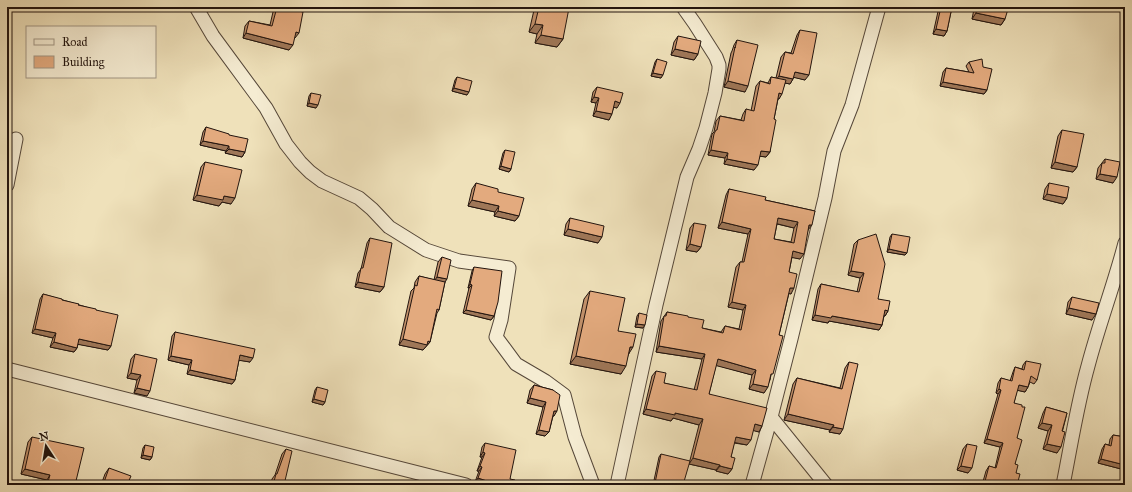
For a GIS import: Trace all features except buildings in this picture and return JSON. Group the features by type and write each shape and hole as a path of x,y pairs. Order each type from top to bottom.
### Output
{"street":[{"path":"196,7 213,36 266,108 286,144 310,172 322,181 359,198 389,226 426,250 459,261 509,268 496,337 516,364 545,381 564,395 575,437 593,485"},
{"path":"617,485 656,305 687,177 706,128 715,93 719,69 716,57 683,7"},
{"path":"752,485 771,417 825,198 834,151 852,105 879,7"},
{"path":"7,185 16,139"},
{"path":"1063,485 1088,364 1125,243"},
{"path":"7,369 466,485"},
{"path":"771,417 826,485"}]}
